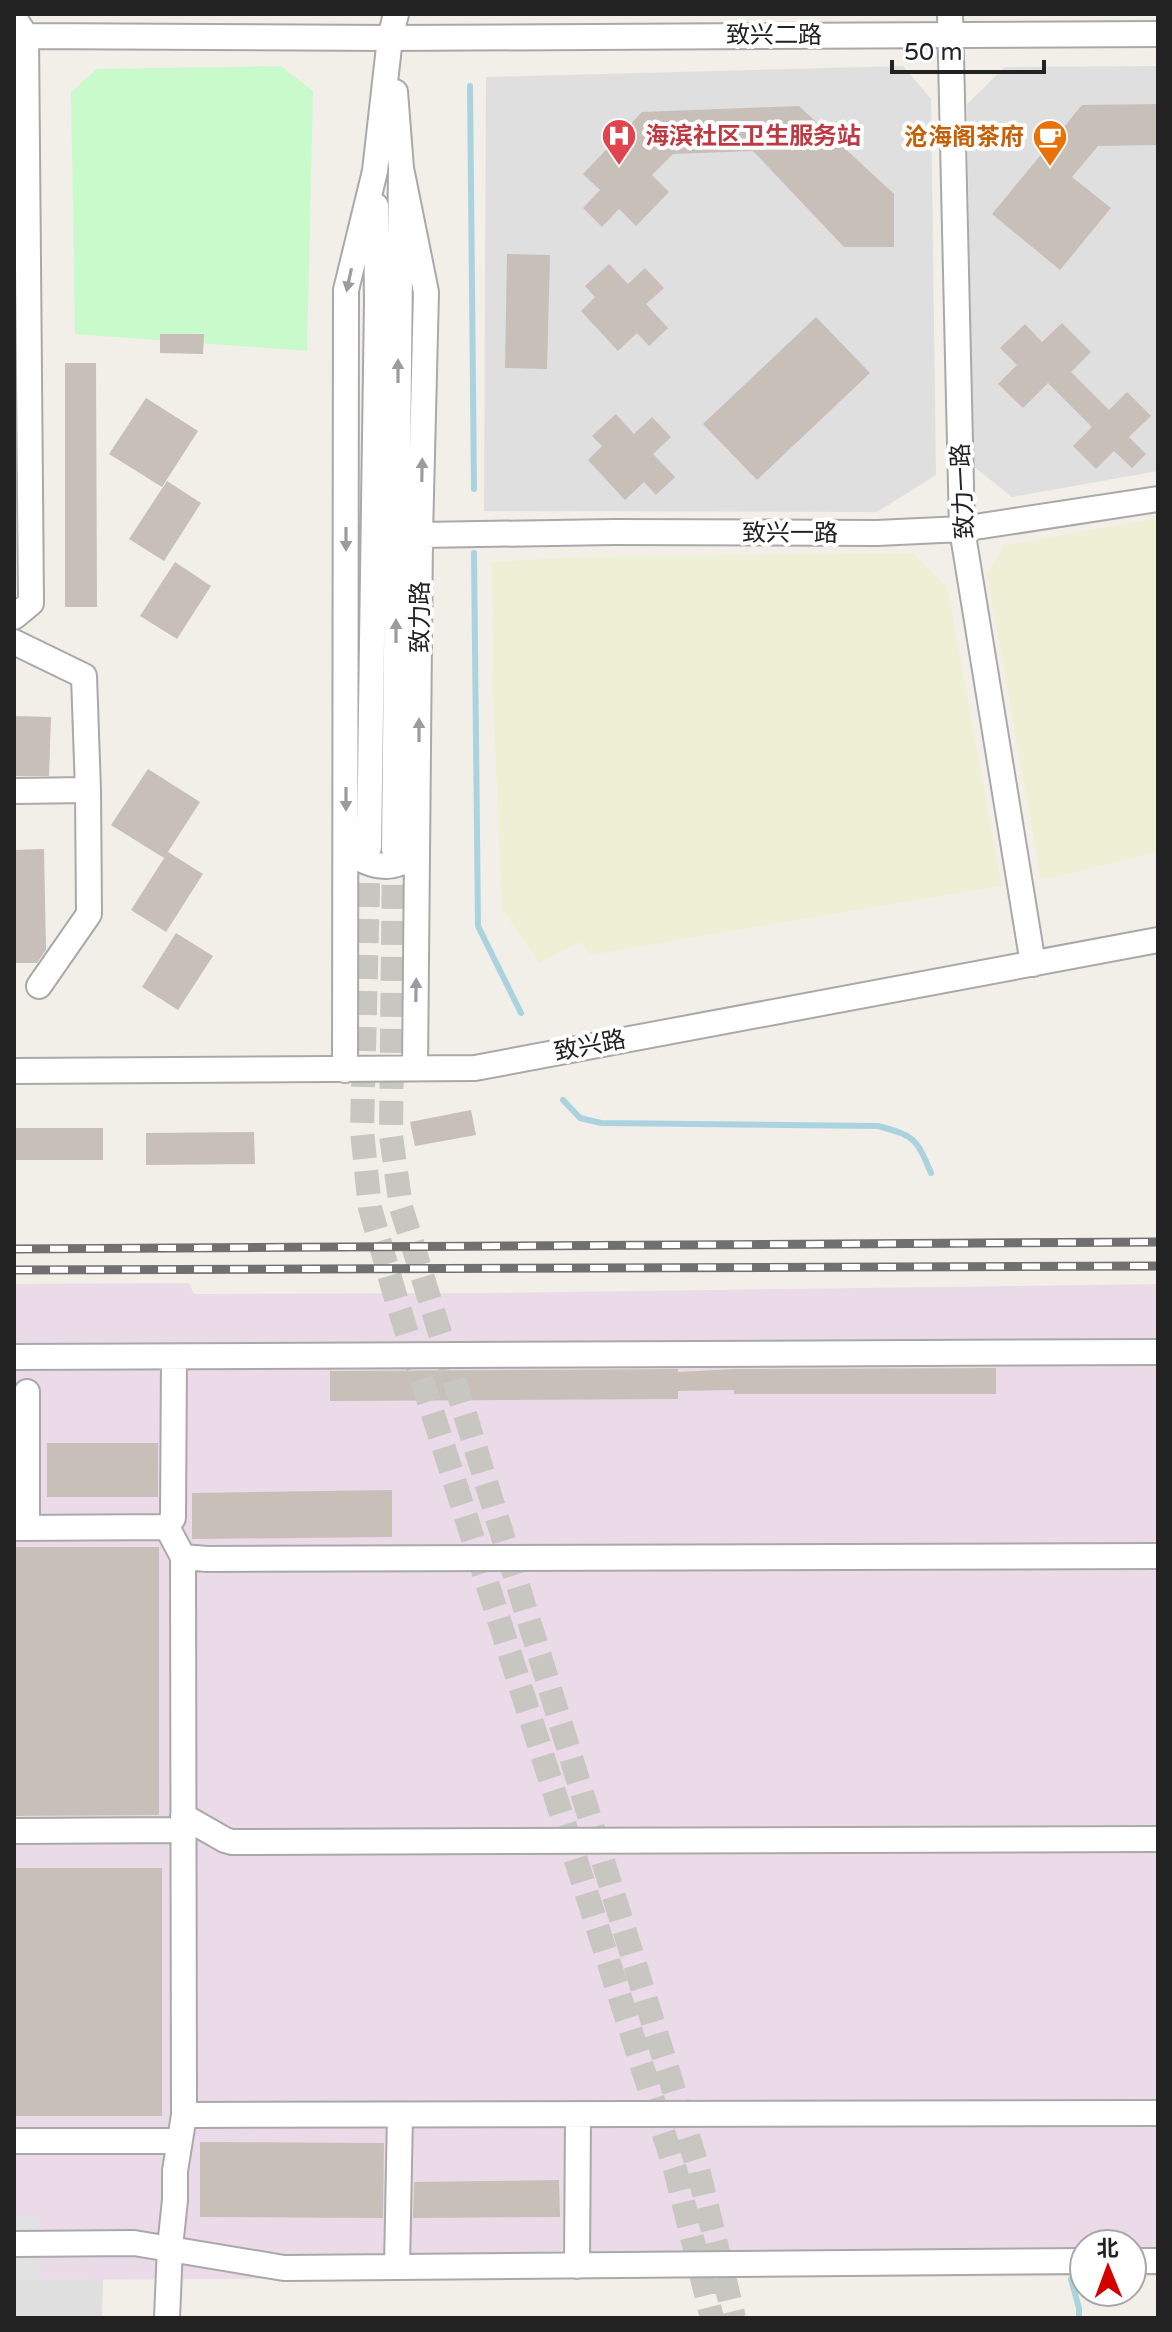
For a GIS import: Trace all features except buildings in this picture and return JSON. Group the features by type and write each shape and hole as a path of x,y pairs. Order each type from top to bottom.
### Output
{"street":[{"name":"致兴二路","path":"20,27 949,24 1158,34"},
{"name":"致力一路","path":"949,24 962,529 1033,964"},
{"name":"致力路","path":"393,26 401,168 406,848 415,1068"},
{"name":"致力路","path":"345,1070 358,847 377,301 375,171 393,26"},
{"path":"14,617 31,603 20,27"},
{"name":"致力路","path":"401,168 426,292 420,535 406,848"},
{"name":"致兴一路","path":"420,535 877,533 962,529 1158,499"},
{"path":"14,642 84,676 89,914 39,986"},
{"path":"14,791 88,790"},
{"path":"358,847 355,857 382,866 409,859 406,848"},
{"name":"致兴路","path":"14,1071 475,1068 1158,940"},
{"path":"14,1357 1158,1352"},
{"path":"167,1527 173,1518 174,1357"},
{"path":"27,1392 21,1528 167,1527"},
{"path":"167,1527 183,1557 184,1823 184,2115 170,2247 167,2318"},
{"path":"183,1557 1158,1556"},
{"path":"14,1831 184,1823 232,1842 1158,1839"},
{"path":"184,2115 1158,2113"},
{"path":"397,2267 400,2115"},
{"path":"577,2266 578,2115"},
{"path":"14,2141 179,2141"},
{"path":"14,2244 134,2243 284,2268 1068,2261"}],"shaded area":[{"path":"903,66 931,99 936,475 877,512 484,511 486,77"},
{"path":"1158,66 1158,471 1012,497 973,466 967,104 1005,67"},
{"path":"189,1283 194,1294 1158,1284 1158,2276 1148,2276 1148,2228 1068,2228 1068,2276 14,2280 14,1284"},
{"path":"14,2217 38,2217 39,2280 14,2280"},
{"path":"103,2279 102,2318 14,2318 14,2280"}],"green space":[{"path":"281,66 313,91 307,351 75,334 71,92 97,69"},
{"path":"1158,518 1158,852 1041,880 987,575 1004,545"},
{"path":"912,553 947,586 1002,886 590,955 580,942 539,963 502,909 493,697 492,562 579,557"}],"waterway":[{"path":"470,86 474,489"},
{"path":"474,553 478,926 521,1013"},
{"path":"563,1100 580,1118 601,1123 878,1126 899,1132 912,1140 931,1173"},
{"path":"1079,2308 1079,2318"}],"tunnel":[{"path":"369,847 362,1131 370,1208 397,1302 675,2169 712,2318"},
{"path":"394,849 391,1136 401,1207 697,2165 734,2318"}],"railway":[{"path":"14,1249 1158,1242"},
{"path":"14,1270 1158,1266"}],"place":[{"name":"海滨社区卫生服务站","path":"619,167"},
{"name":"沧海阁茶府","path":"1050,168"}]}
